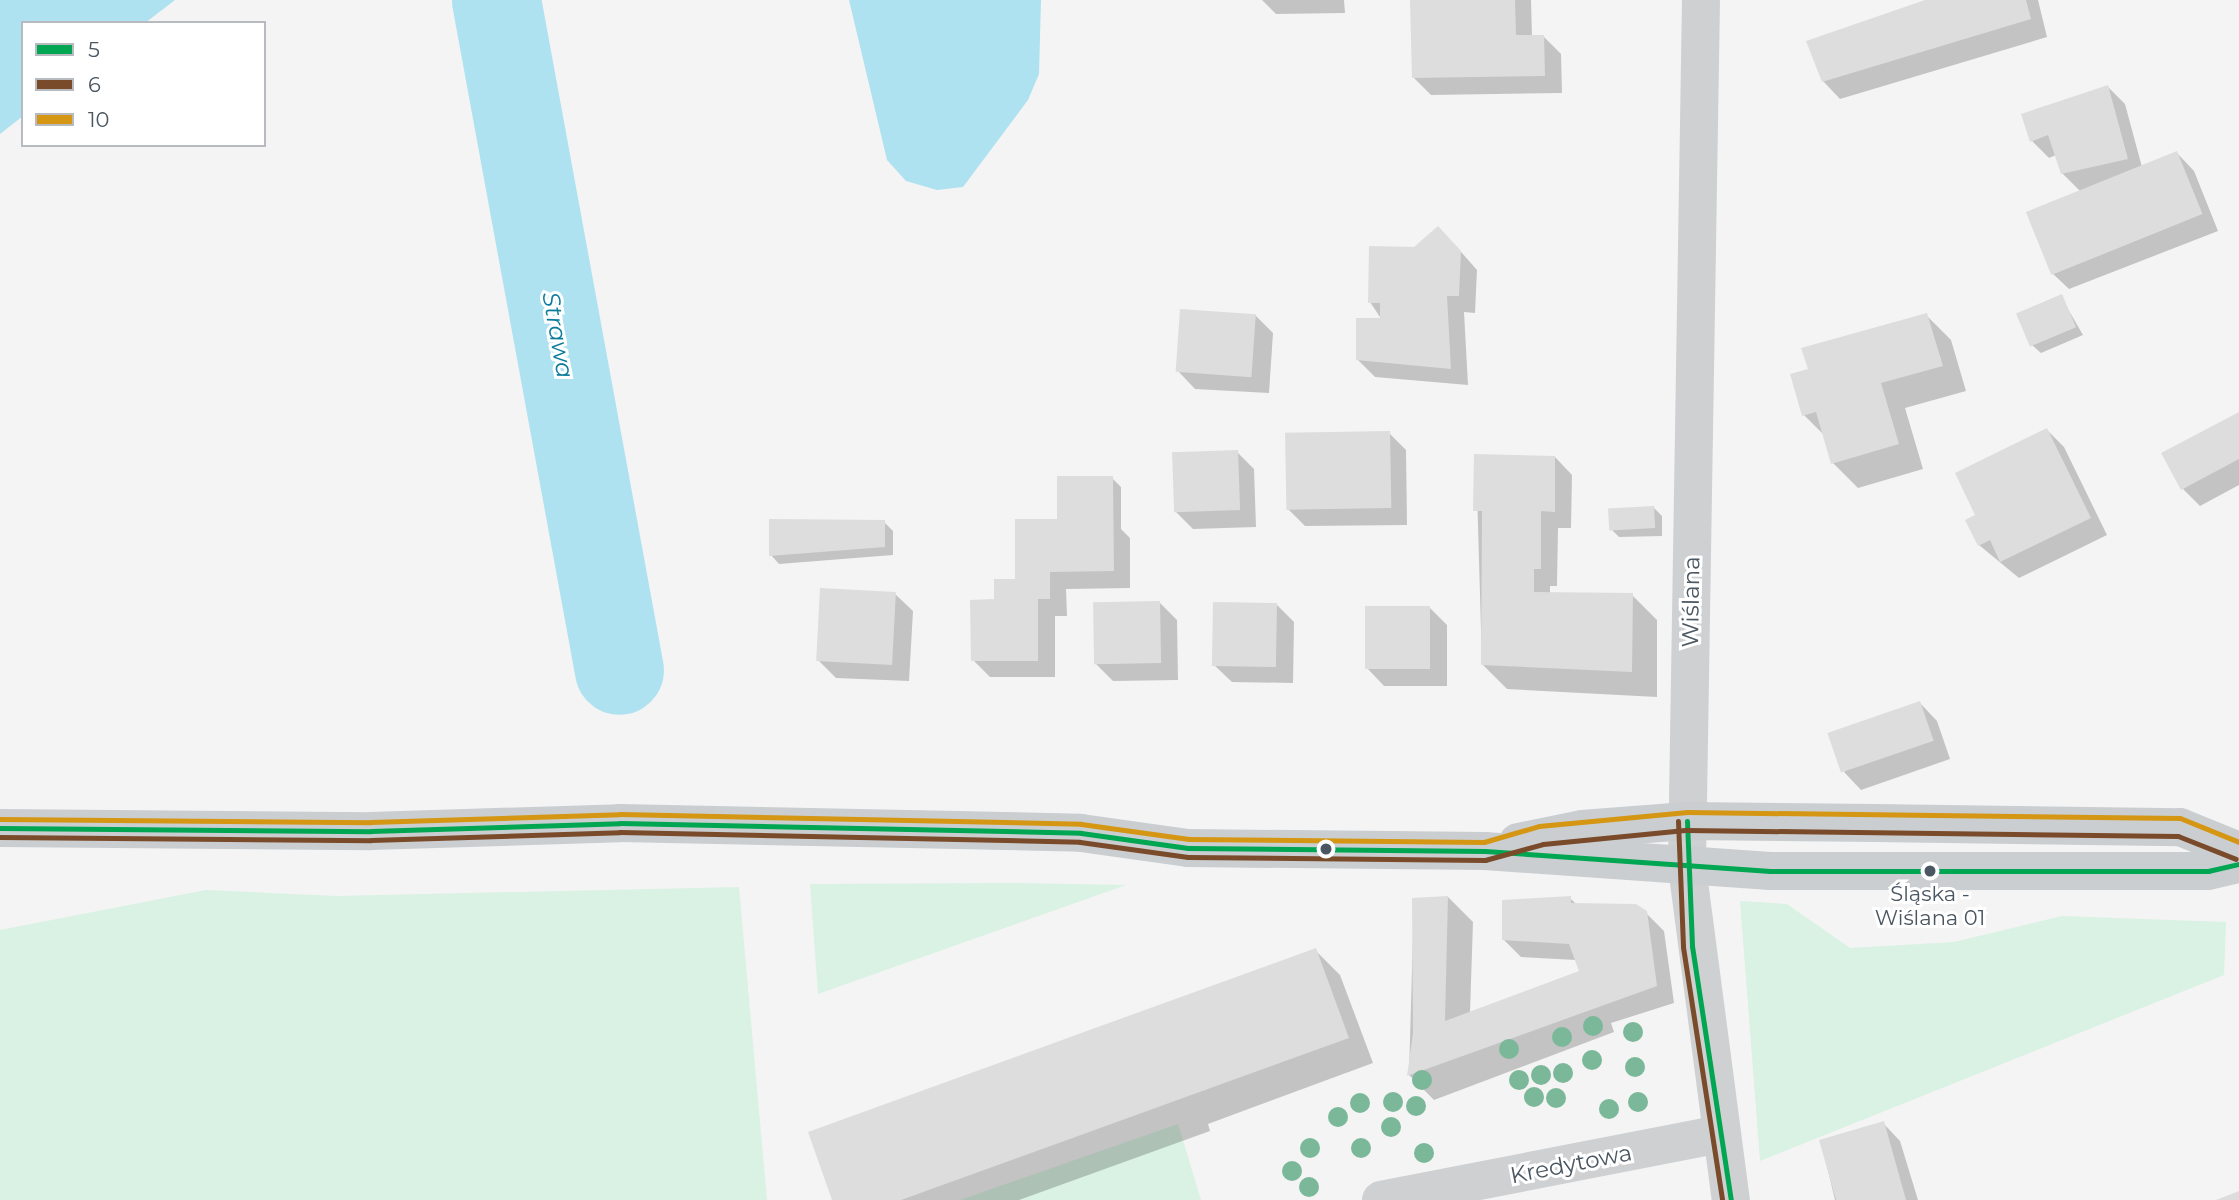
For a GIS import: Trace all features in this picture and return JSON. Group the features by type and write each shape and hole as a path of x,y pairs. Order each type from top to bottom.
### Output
{"main road":[{"path":"1485,851 1541,835 1686,821 2180,827 2239,851"},
{"path":"0,828 371,831 633,823 1081,833 1188,848 1485,851 1687,867 2208,872 2239,864"}],"street":[{"name":"Wiślana","path":"1701,0 1687,867 1720,1134 1731,1200"},
{"name":"Kredytowa","path":"1381,1200 1720,1134"}],"green space":[{"path":"810,884 1126,885 818,994"},
{"path":"739,887 767,1200 0,1200 0,930 206,890 336,896"},
{"path":"1740,901 1787,904 1850,948 1954,942 2062,916 2226,922 2224,975 1760,1161"},
{"path":"1178,1124 1201,1200 960,1200"}],"water":[{"path":"0,0 175,0 148,21 21,21 21,118 0,134"},
{"path":"849,0 1041,0 1039,74 1028,100 963,187 937,190 906,181 887,160"},
{"path":"589,518 621,538 647,668 596,676 564,551"}],"building":[{"path":"1410,0 1515,0 1516,35 1544,35 1545,76 1412,78"},
{"path":"1925,0 2026,0 2031,19 1822,82 1806,41"},
{"path":"2108,85 2128,159 2061,174 2048,135 2030,142 2021,114"},
{"path":"2177,151 2202,214 2051,275 2026,212"},
{"path":"1438,226 1461,251 1459,296 1447,296 1451,369 1356,360 1356,318 1380,318 1380,303 1368,303 1369,246 1414,247"},
{"path":"2062,294 2076,327 2030,347 2016,314"},
{"path":"1180,309 1256,314 1251,377 1176,372"},
{"path":"1927,313 1943,366 1881,383 1899,444 1831,464 1816,412 1802,416 1790,374 1808,369 1801,348"},
{"path":"2239,412 2239,459 2181,490 2161,453"},
{"path":"2047,428 2091,518 2000,562 1990,540 1978,546 1965,520 1975,515 1955,473"},
{"path":"1390,431 1391,508 1286,510 1285,433"},
{"path":"1238,450 1240,510 1174,512 1172,452"},
{"path":"1474,454 1555,456 1555,512 1541,511 1541,569 1534,569 1534,592 1633,593 1632,672 1481,665 1482,511 1473,511"},
{"path":"1057,476 1113,476 1114,571 1050,572 1050,599 1038,599 1038,661 971,661 970,600 994,599 994,579 1015,579 1015,519 1057,519"},
{"path":"1654,506 1655,528 1609,530 1608,508"},
{"path":"769,519 885,520 885,547 769,556"},
{"path":"820,588 896,592 892,665 816,661"},
{"path":"1160,601 1161,663 1094,664 1093,602"},
{"path":"1213,602 1277,603 1276,667 1212,666"},
{"path":"1365,606 1430,606 1430,669 1365,669"},
{"path":"1920,701 1934,741 1841,773 1827,733"},
{"path":"1448,896 1445,1021 1579,971 1569,944 1502,940 1502,900 1571,896 1571,903 1636,904 1647,911 1657,986 1407,1076 1413,1033 1412,898"},
{"path":"1316,948 1349,1038 901,1200 832,1200 808,1132"},
{"path":"1884,1121 1906,1200 1836,1200 1819,1140"},
{"path":"2239,1191 2239,1200 2216,1200"}],"waterway":[{"name":"Strawa","path":"496,0 619,670"}],"transit line":[{"name":"10","path":"0,819 371,822 620,814 1081,824 1189,839 1484,842 1539,826 1687,812 2180,818 2239,842"},
{"name":"6","path":"1678,821 1683,947 1722,1200"},
{"name":"5","path":"1687,821 1692,946 1731,1200"},
{"name":"5","path":"0,828 371,831 620,823 1081,833 1188,848 1485,851 1770,871 2208,871 2239,864"},
{"name":"6","path":"0,837 371,840 620,832 1080,842 1188,857 1485,860 1543,844 1687,830 2178,836 2236,859"}],"place":[{"name":"Śląska - Wiślana 01","path":"1930,871"}]}
